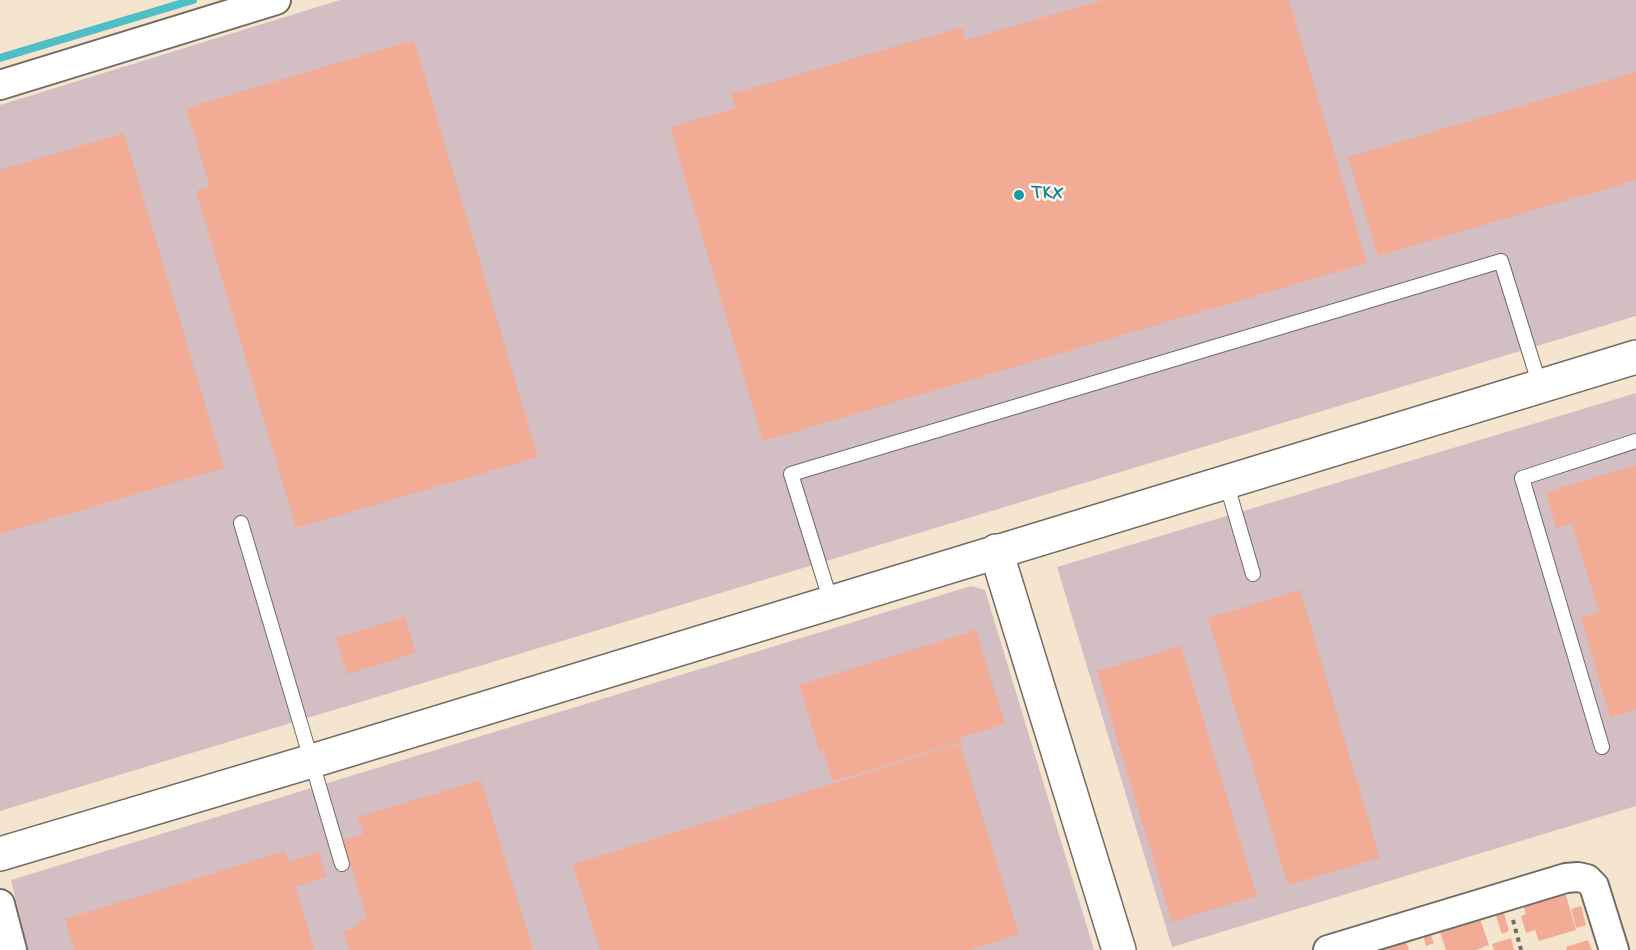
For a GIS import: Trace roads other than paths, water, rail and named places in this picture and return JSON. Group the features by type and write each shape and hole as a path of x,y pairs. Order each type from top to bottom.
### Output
{"street":[{"path":"0,85 276,0"},
{"path":"0,854 1540,386 1635,360"},
{"path":"996,551 1119,950"},
{"path":"1328,950 1566,878 1578,877 1587,879 1594,886 1614,950"},
{"path":"0,904 12,950"}],"lane":[{"path":"831,602 791,474 1501,261 1540,386"},
{"path":"1602,747 1522,478 1636,441"},
{"path":"1226,482 1253,574"},
{"path":"241,523 342,864"}],"waterway":[{"path":"0,58 193,0"}],"place":[{"name":"TKX","path":"1019,195"}]}
